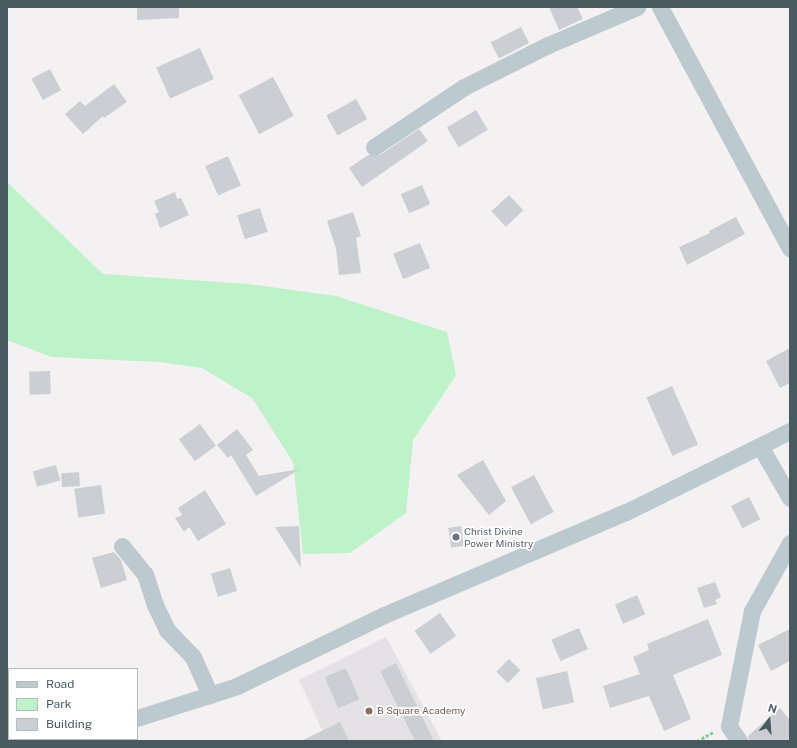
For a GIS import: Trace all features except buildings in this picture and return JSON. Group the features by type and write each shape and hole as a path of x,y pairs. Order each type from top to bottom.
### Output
{"street":[{"path":"374,146 464,87 548,45 637,7"},
{"path":"660,7 790,248"},
{"path":"138,718 237,686 384,615 626,512 790,431"},
{"path":"760,446 790,498"},
{"path":"739,741 729,726 752,611 790,544"},
{"path":"122,546 145,574 154,606 167,630 193,657 210,695"}],"shaded area":[{"name":"B Square Academy","path":"386,637 442,741 327,741 299,680"}],"green space":[{"path":"7,182 103,274 248,284 336,296 447,332 456,375 413,440 406,513 350,553 303,554 293,462 252,398 202,368 159,362 51,357 7,340"}],"place":[{"name":"Christ Divine Power Ministry","path":"456,537"},
{"name":"B Square Academy","path":"369,711"}]}
